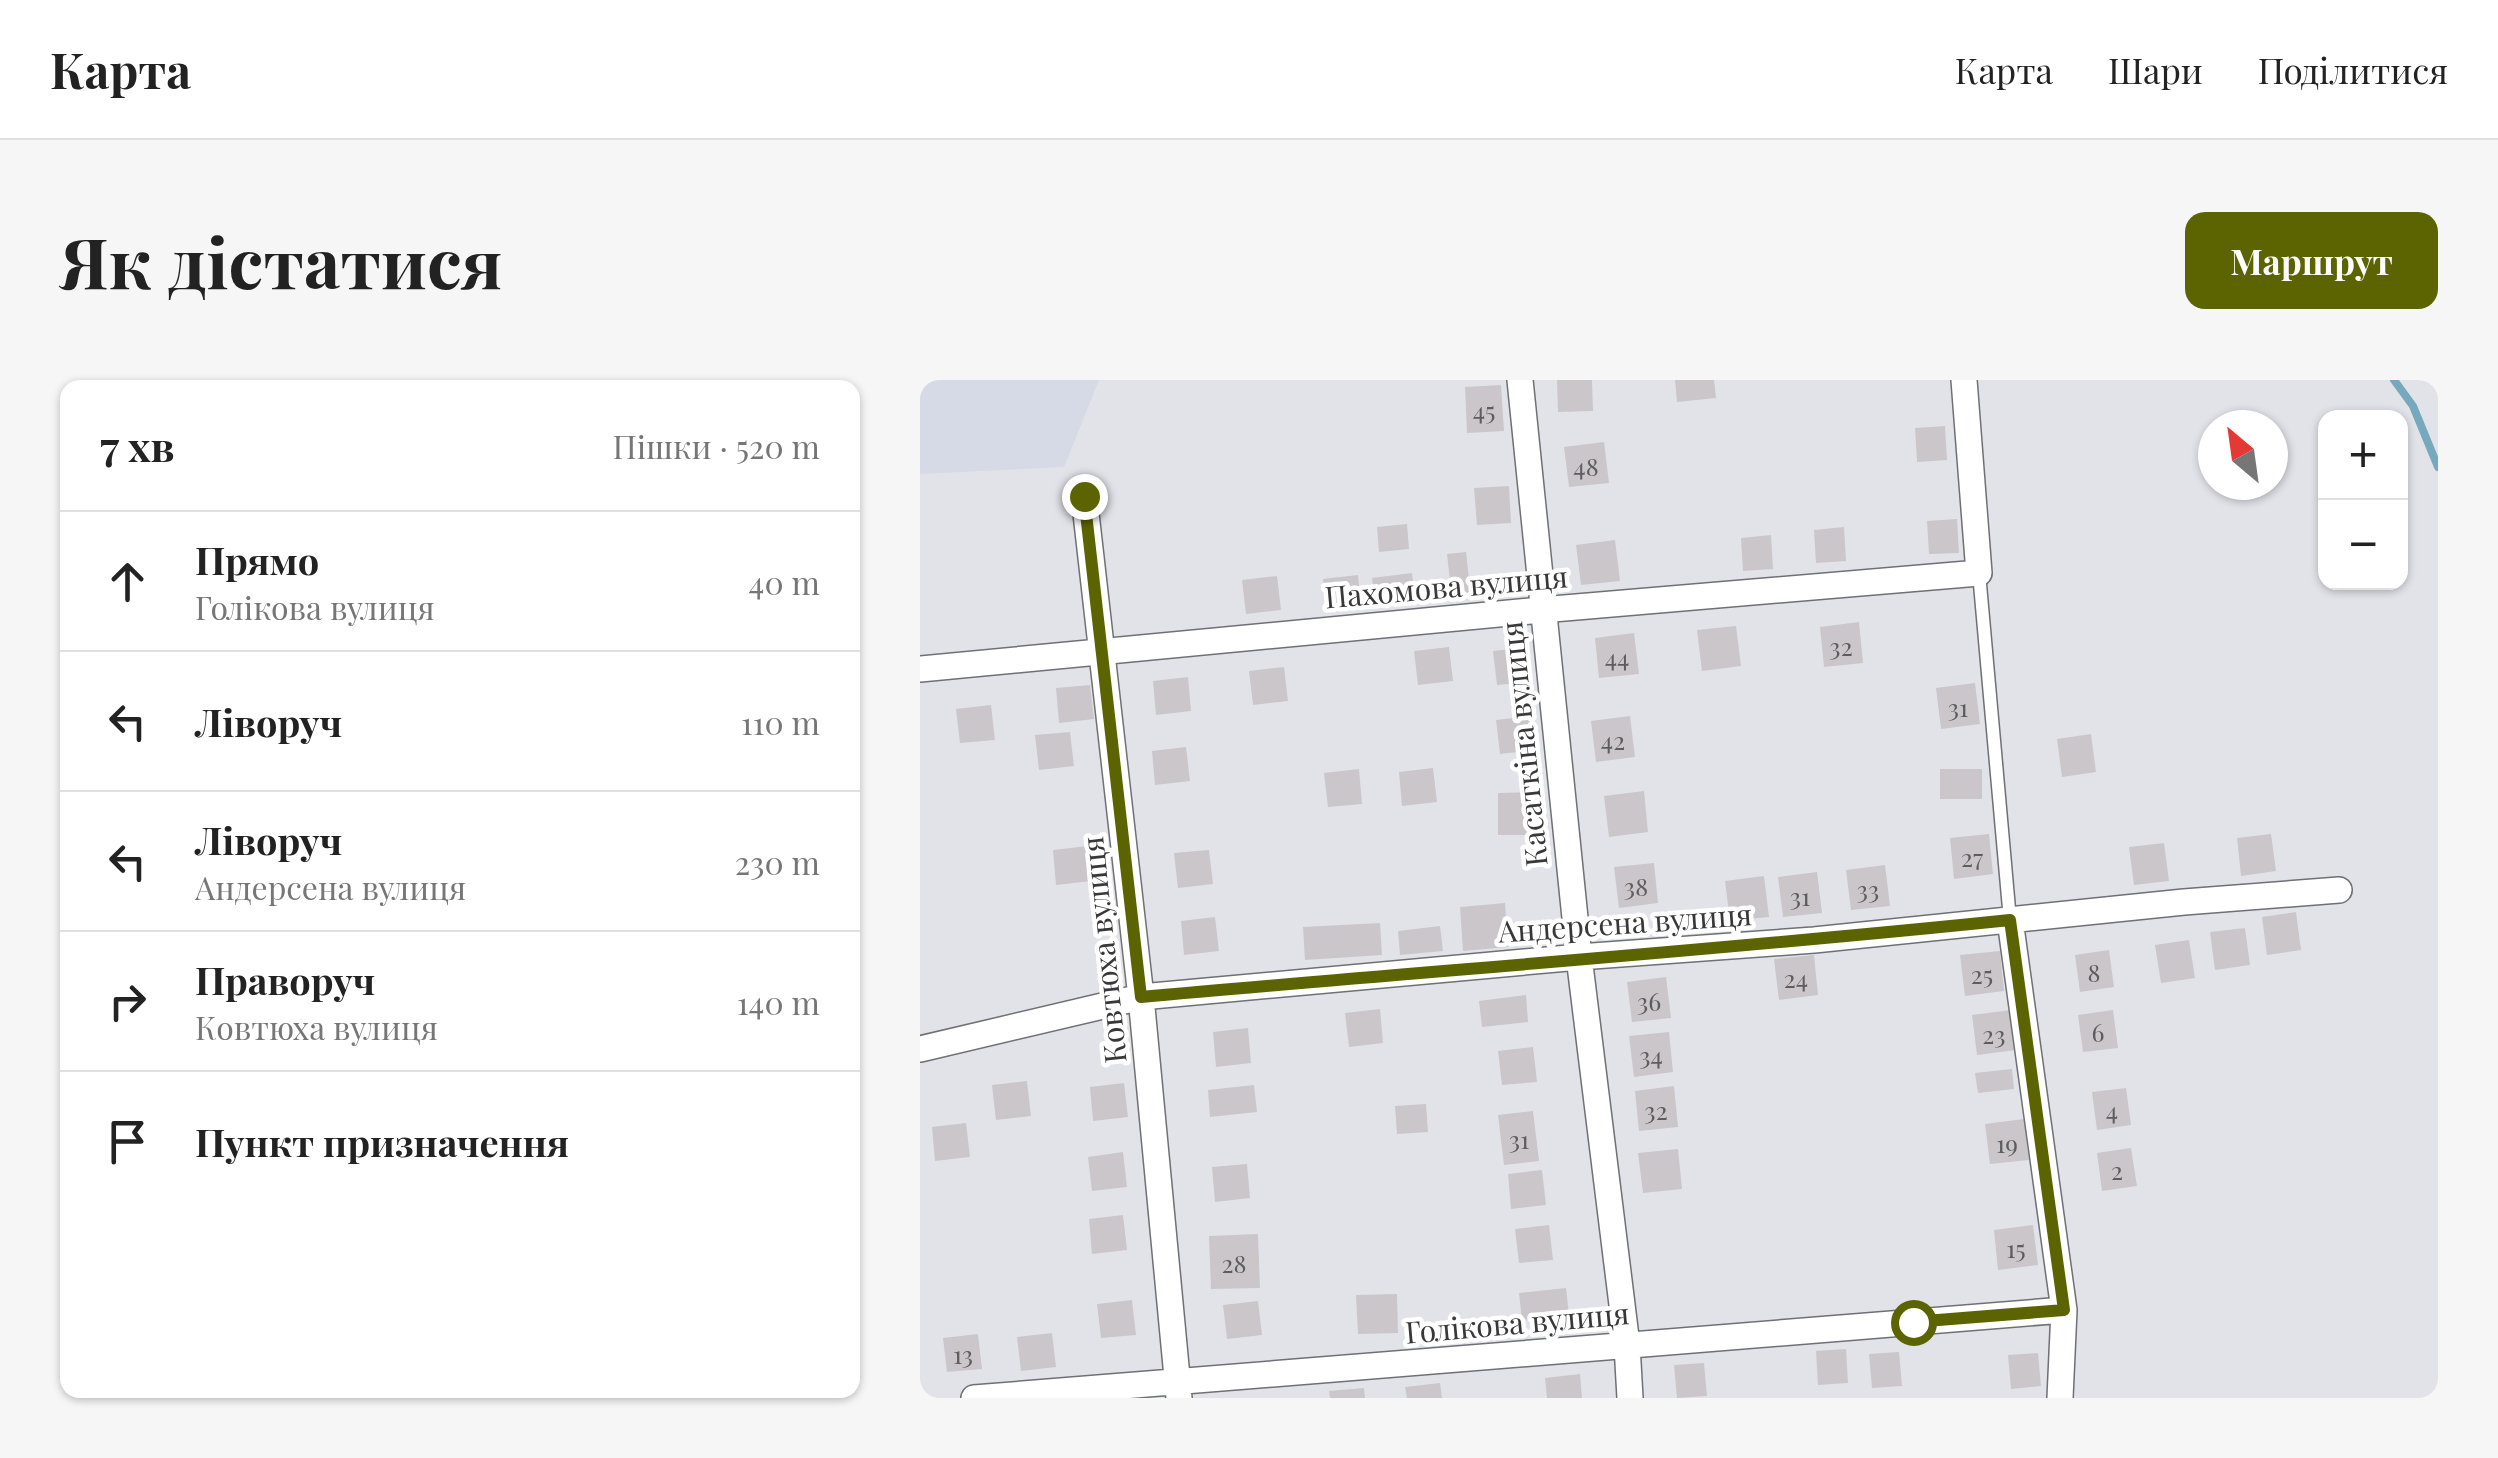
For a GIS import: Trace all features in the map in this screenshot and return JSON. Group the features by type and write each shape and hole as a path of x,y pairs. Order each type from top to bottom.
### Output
{"street":[{"name":"Касаткіна вулиця","path":"1520,380 1541,610 1628,1345 1630,1398"},
{"path":"1964,380 1979,573"},
{"name":"Ковтюха вулиця","path":"1084,496 1141,997 1178,1390"},
{"name":"Пахомова вулиця","path":"920,669 1979,573"},
{"name":"Андерсена вулиця","path":"920,1049 1141,997 1814,940 2339,890"},
{"path":"2010,920 2064,1310 2060,1398"},
{"name":"Голікова вулиця","path":"974,1398 1178,1390 1628,1345 2064,1310"}],"lane":[{"path":"1979,573 2010,920"}],"shaded area":[{"path":"920,380 1099,380 1064,467 920,474"}],"building":[{"path":"1557,380 1592,380 1593,411 1558,412"},
{"path":"1675,380 1714,380 1716,398 1677,402"},
{"path":"1501,385 1504,431 1467,433 1465,387"},
{"path":"1945,426 1947,460 1917,462 1915,428"},
{"path":"1604,442 1609,483 1569,487 1564,447"},
{"path":"1509,486 1511,523 1477,525 1474,488"},
{"path":"1957,519 1959,553 1929,554 1927,521"},
{"path":"1407,524 1409,549 1379,552 1377,527"},
{"path":"1844,527 1846,561 1816,563 1814,530"},
{"path":"1771,535 1773,569 1743,571 1741,538"},
{"path":"1615,540 1620,581 1581,585 1576,545"},
{"path":"1466,552 1471,597 1452,599 1447,554"},
{"path":"1412,573 1415,598 1375,603 1372,578"},
{"path":"1358,575 1361,609 1327,613 1323,579"},
{"path":"1277,576 1281,610 1246,614 1242,580"},
{"path":"1859,622 1863,663 1824,667 1820,627"},
{"path":"1736,626 1741,666 1702,671 1697,630"},
{"path":"1634,633 1639,674 1599,678 1595,638"},
{"path":"1449,647 1453,681 1418,685 1414,651"},
{"path":"1528,647 1531,682 1497,685 1493,651"},
{"path":"1284,667 1288,701 1253,705 1249,671"},
{"path":"1188,677 1191,711 1156,715 1153,681"},
{"path":"1975,683 1980,724 1941,729 1936,688"},
{"path":"1090,685 1094,719 1059,723 1056,688"},
{"path":"991,705 995,740 960,743 956,709"},
{"path":"1531,716 1535,750 1500,754 1496,720"},
{"path":"1630,716 1635,757 1596,762 1591,721"},
{"path":"1070,732 1074,766 1039,770 1035,735"},
{"path":"2091,734 2096,772 2062,777 2057,739"},
{"path":"1186,747 1190,781 1155,785 1152,751"},
{"path":"1433,768 1437,802 1402,806 1399,772"},
{"path":"1359,769 1362,804 1328,807 1324,773"},
{"path":"1940,769 1982,769 1982,799 1940,799"},
{"path":"1644,791 1648,832 1609,837 1604,796"},
{"path":"1538,792 1538,835 1498,835 1498,793"},
{"path":"1989,834 1993,874 1954,879 1950,838"},
{"path":"2271,834 2276,871 2241,876 2237,838"},
{"path":"2164,843 2169,881 2134,885 2129,847"},
{"path":"1088,846 1091,881 1056,885 1053,850"},
{"path":"1209,850 1213,884 1178,888 1174,853"},
{"path":"1654,863 1658,903 1619,908 1614,867"},
{"path":"1885,865 1890,906 1851,910 1846,870"},
{"path":"1817,872 1822,913 1783,917 1778,877"},
{"path":"1764,876 1769,917 1730,921 1725,881"},
{"path":"1505,903 1508,947 1463,951 1460,907"},
{"path":"2296,912 2301,950 2267,955 2262,917"},
{"path":"1215,917 1219,951 1184,955 1181,921"},
{"path":"1380,923 1382,955 1305,960 1303,927"},
{"path":"1440,926 1443,951 1400,955 1398,931"},
{"path":"2245,928 2250,965 2215,970 2210,932"},
{"path":"2189,940 2195,978 2161,983 2155,945"},
{"path":"2109,950 2114,987 2080,992 2075,955"},
{"path":"2000,951 2004,991 1965,996 1960,955"},
{"path":"1814,955 1818,995 1779,1000 1774,959"},
{"path":"1666,977 1671,1018 1632,1022 1627,982"},
{"path":"1526,995 1528,1022 1482,1027 1479,1001"},
{"path":"1380,1009 1383,1043 1349,1047 1345,1013"},
{"path":"2011,1010 2016,1050 1977,1055 1972,1015"},
{"path":"2113,1010 2118,1048 2083,1052 2078,1015"},
{"path":"1248,1028 1251,1063 1216,1067 1213,1032"},
{"path":"1669,1032 1673,1072 1634,1077 1629,1036"},
{"path":"1533,1047 1537,1082 1502,1085 1498,1051"},
{"path":"2012,1069 2014,1089 1978,1093 1975,1073"},
{"path":"1027,1081 1031,1116 996,1120 992,1085"},
{"path":"1124,1083 1128,1117 1093,1121 1090,1087"},
{"path":"1254,1085 1257,1112 1210,1117 1208,1090"},
{"path":"1674,1086 1678,1127 1639,1131 1635,1091"},
{"path":"2126,1088 2131,1125 2097,1130 2092,1092"},
{"path":"1426,1104 1428,1132 1397,1134 1395,1106"},
{"path":"1533,1111 1539,1161 1504,1165 1498,1115"},
{"path":"2024,1119 2029,1160 1990,1164 1985,1124"},
{"path":"966,1123 970,1157 935,1161 932,1127"},
{"path":"2131,1148 2137,1186 2102,1191 2097,1153"},
{"path":"1678,1149 1682,1189 1643,1193 1638,1153"},
{"path":"1123,1152 1127,1187 1092,1191 1088,1157"},
{"path":"1247,1164 1250,1198 1215,1202 1212,1167"},
{"path":"1542,1170 1546,1205 1511,1209 1508,1174"},
{"path":"1123,1215 1127,1250 1092,1254 1089,1219"},
{"path":"1549,1225 1553,1260 1519,1263 1515,1229"},
{"path":"2033,1225 2038,1265 1998,1270 1994,1230"},
{"path":"1258,1234 1260,1288 1211,1289 1209,1236"},
{"path":"1566,1288 1569,1315 1522,1320 1519,1293"},
{"path":"1397,1294 1398,1333 1358,1334 1356,1295"},
{"path":"1132,1300 1136,1335 1101,1338 1097,1304"},
{"path":"1258,1301 1262,1335 1227,1339 1223,1305"},
{"path":"1052,1333 1056,1367 1021,1371 1017,1337"},
{"path":"978,1334 982,1369 947,1372 943,1338"},
{"path":"1846,1349 1848,1383 1818,1385 1816,1351"},
{"path":"1899,1352 1902,1386 1872,1388 1869,1354"},
{"path":"2038,1353 2041,1386 2011,1389 2008,1355"},
{"path":"1704,1363 1707,1396 1677,1398 1674,1365"},
{"path":"1580,1374 1582,1398 1547,1398 1545,1378"},
{"path":"1440,1383 1442,1398 1407,1398 1405,1387"},
{"path":"1364,1388 1365,1398 1330,1398 1329,1391"}],"waterway":[{"path":"2394,380 2413,406 2438,467"}],"route":[{"path":"1084,496 1141,997 2010,920 2064,1310 1913,1322"}]}
